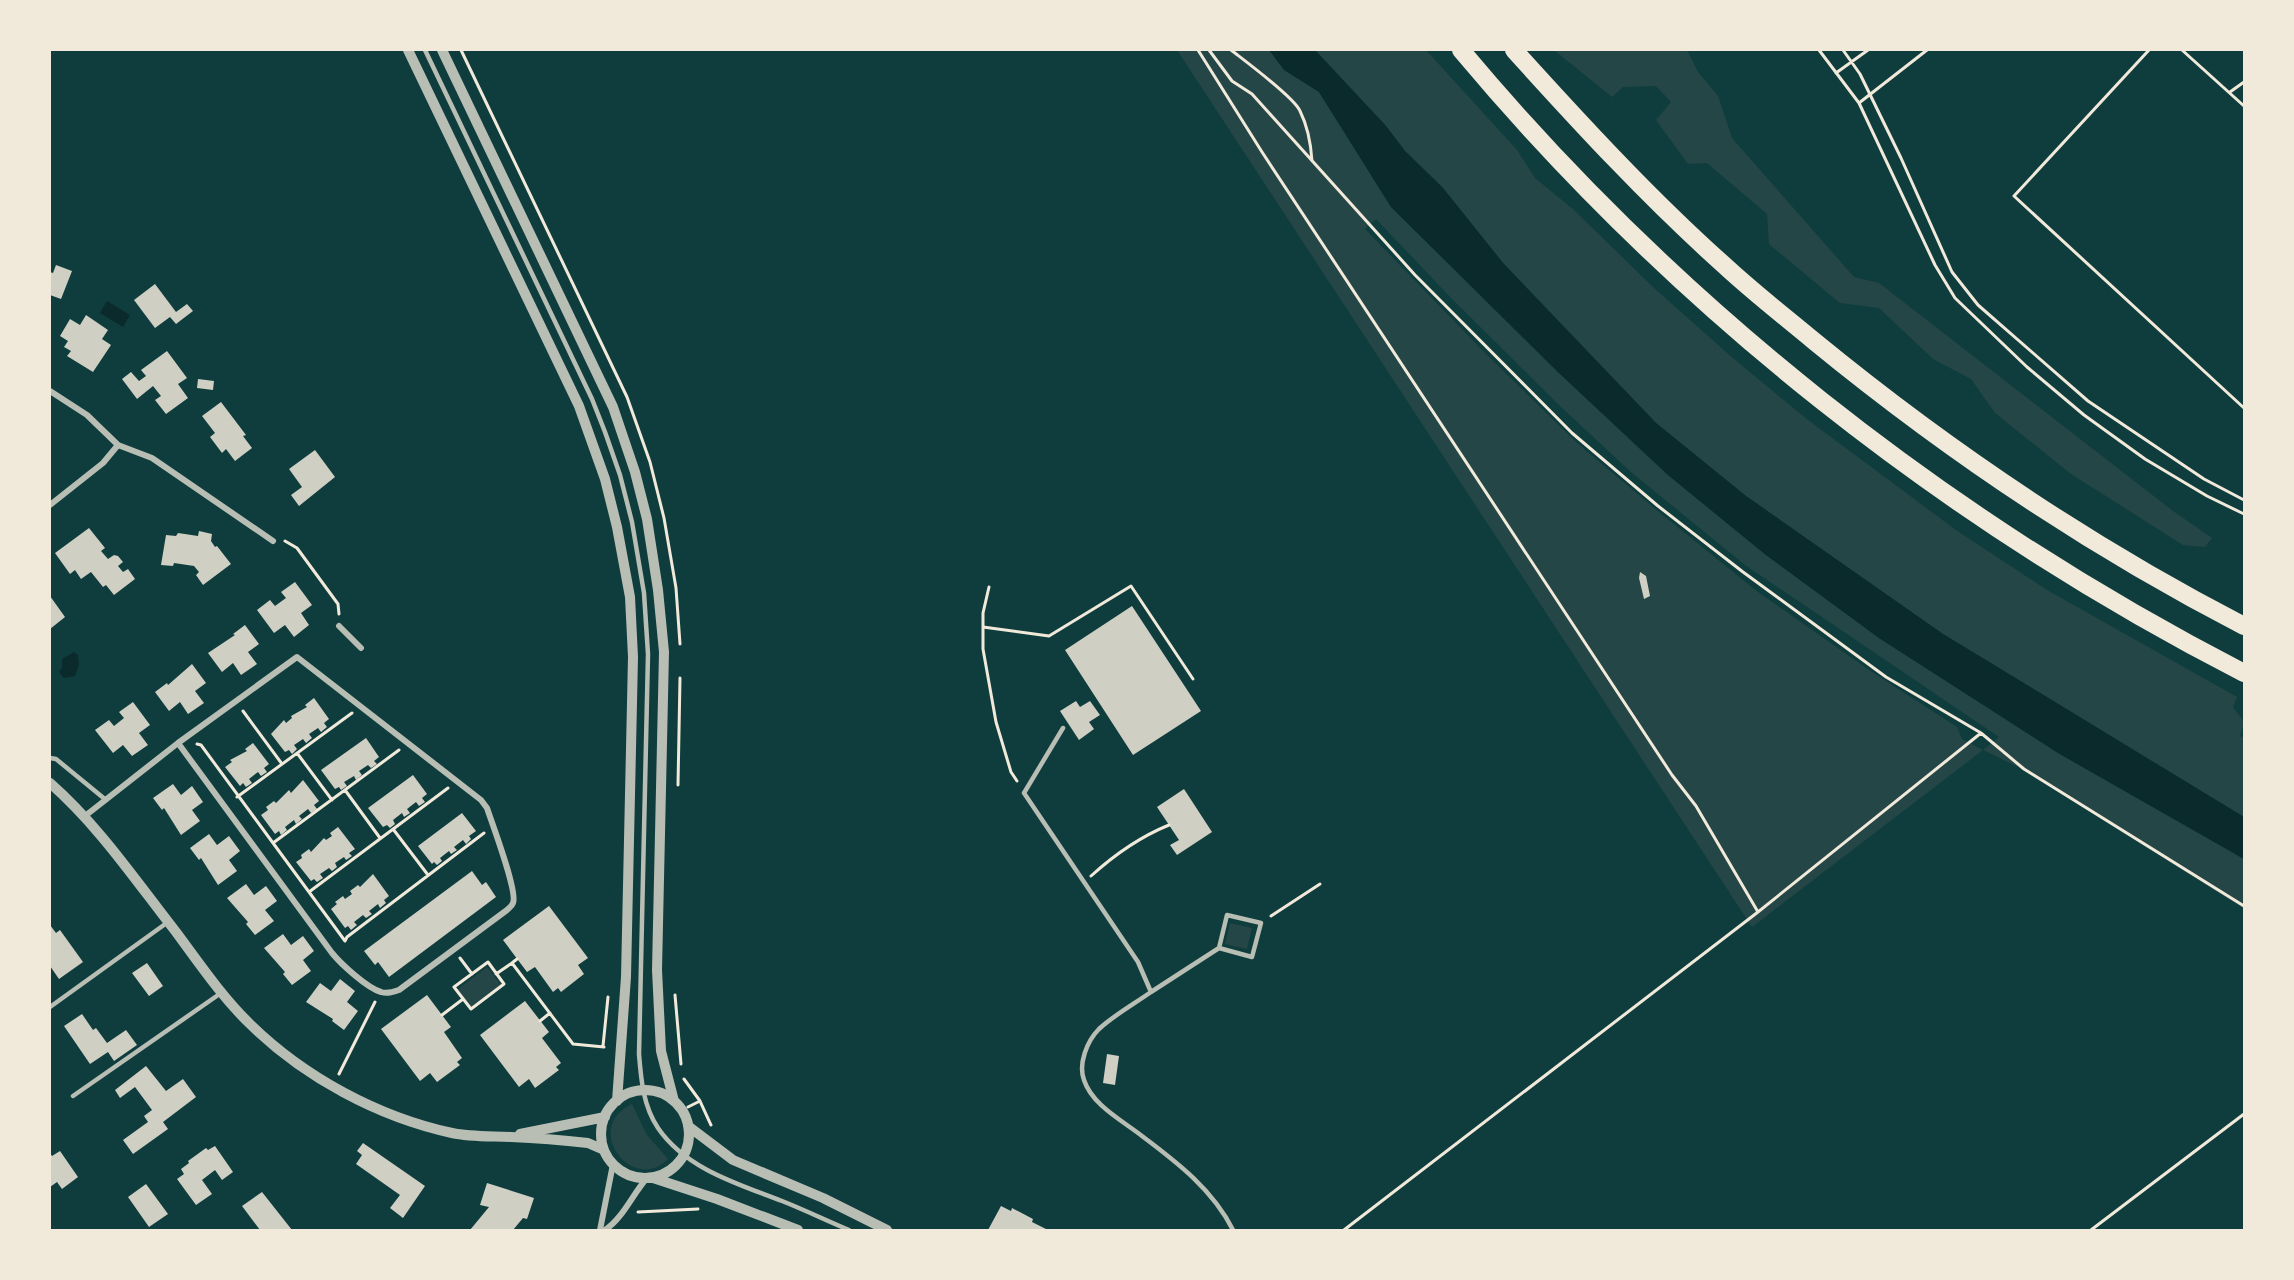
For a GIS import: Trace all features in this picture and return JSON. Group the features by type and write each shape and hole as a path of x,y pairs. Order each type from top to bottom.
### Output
{"highway":[{"path":"1461,50 1567,168 1632,234 1771,360 1948,495 2119,604 2244,673"},
{"path":"1514,50 1583,125 1716,258 1870,387 2023,496 2117,556 2244,626"}],"street":[{"path":"408,50 579,406 605,479 617,526 630,597 633,657 626,977 617,1101"},
{"path":"442,50 613,407 635,472 647,519 658,590 663,652 657,970 662,1052 678,1105 688,1126 733,1160 822,1198 887,1230"},
{"path":"50,391 87,415 118,445 152,458 273,541"},
{"path":"50,505 103,463 118,445"},
{"path":"339,626 361,648"},
{"path":"85,816 178,743 297,657 481,800 487,808 494,829 510,882 513,902 507,910 399,990 389,993 380,992 343,967 178,743"},
{"path":"50,783 85,816 249,1024 274,1046 315,1076 360,1100 406,1119 453,1133 588,1143 604,1150"},
{"path":"678,1105 665,1095 643,1090 628,1094 617,1101 605,1117 602,1130 604,1150 613,1164 628,1175 650,1178 717,1199 798,1230"},
{"path":"508,1137 605,1117"},
{"path":"605,1230 615,1223 635,1192 650,1178 674,1168 688,1146 688,1126"},
{"path":"600,1230 613,1164"}],"lane":[{"path":"425,50 592,399 620,475 632,522 644,593 648,654 639,1054 645,1101 657,1127 684,1155 725,1179 849,1230"},
{"path":"1063,728 1024,793 1138,962 1151,992"},
{"path":"50,758 56,759 106,800"},
{"path":"1219,948 1252,957 1261,923 1227,915 1219,948 1097,1030 1085,1049 1082,1065 1084,1079 1095,1099 1160,1150 1209,1193 1224,1212 1233,1230"},
{"path":"50,1007 168,922"},
{"path":"73,1096 222,992"}],"path":[{"path":"1198,50 1262,152 1497,511 1672,775 1696,806 1758,912"},
{"path":"1209,50 1232,81 1252,94 1415,275 1572,433 1658,506 1743,572 1886,677 1981,733 2024,769 2244,906"},
{"path":"1231,50 1300,109 1311,144 1312,162"},
{"path":"1819,50 1859,103 1935,265 1955,298 2027,367 2084,415 2145,459 2207,496 2244,514"},
{"path":"1843,50 1852,61 1906,168 1952,272 1978,305 2088,402 2195,473 2244,500"},
{"path":"1836,73 1868,50"},
{"path":"1859,103 1927,50"},
{"path":"2149,50 2014,196 2244,408"},
{"path":"2182,50 2244,106"},
{"path":"1201,54 1211,55"},
{"path":"2230,92 2244,82"},
{"path":"273,541 279,538 297,548 338,604 339,614"},
{"path":"983,627 1049,636 1131,586 1193,679"},
{"path":"989,587 983,613 983,649 996,722 1011,772 1024,793"},
{"path":"237,797 360,706"},
{"path":"243,711 282,764"},
{"path":"1344,1230 1758,912 1981,733"},
{"path":"189,735 201,745 345,941"},
{"path":"273,843 408,744"},
{"path":"297,753 332,800"},
{"path":"308,892 456,781"},
{"path":"345,790 380,838"},
{"path":"1083,883 1103,865 1169,825"},
{"path":"393,829 428,875"},
{"path":"332,953 344,944 346,937 485,831 494,829"},
{"path":"1261,923 1320,884"},
{"path":"453,949 472,974"},
{"path":"496,974 517,959"},
{"path":"488,962 496,974 504,984 471,1010 454,987 488,962"},
{"path":"512,963 573,1044 603,1046 608,996"},
{"path":"343,1067 380,992"},
{"path":"442,1015 463,999"},
{"path":"540,1021 550,1013"},
{"path":"678,1105 700,1101 716,1131"},
{"path":"2091,1230 2244,1114"},
{"path":"632,1212 703,1209"}],"shaded area":[{"path":"1177,50 1269,50 1285,70 1319,92 1391,207 1559,373 1668,475 1766,555 1879,638 2058,753 2244,859 2244,909 2022,769 1983,750 1752,927","holes":["1376,219 1453,300 1561,407 1631,472 1745,565 1999,737 1983,750 1962,739 1957,727 1866,668 1758,592 1577,443 1485,353 1365,229"]},
{"path":"1269,50 1315,50 1386,126 1405,151 1443,188 1503,263 1656,423 1746,496 1943,634 2244,817 2244,859 2058,753 1879,638 1766,555 1668,475 1559,373 1391,207 1319,92 1284,70"},
{"path":"1315,50 1426,50 1517,150 1535,178 1574,210 1655,289 1808,420 1956,530 2047,590 2237,697 2233,707 2244,722 2240,736 2244,738 2244,817 1943,634 1746,496 1656,423 1503,263 1443,188 1405,151 1386,126"},
{"path":"1554,50 1687,50 1698,72 1718,96 1732,138 1854,277 1879,283 2173,511 2212,538 2205,547 2183,545 2071,474 1995,413 1971,379 1933,359 1879,308 1840,303 1769,244 1767,214 1707,163 1688,164 1656,120 1671,102 1656,86 1623,87 1612,97"},
{"path":"107,301 130,315 123,327 100,313"},
{"path":"74,652 78,655 79,665 75,676 64,678 59,672 62,668 62,659"},
{"path":"1230,923 1252,928 1247,949 1225,944"},
{"path":"487,967 501,985 471,1007 458,989"},
{"path":"632,1104 647,1135 668,1159 654,1168 640,1169 628,1164 618,1154 612,1141 611,1128 617,1115"}],"building":[{"path":"56,265 72,271 61,299 50,295 50,272 53,273"},
{"path":"155,284 176,312 187,304 193,311 176,324 170,317 155,328 134,300"},
{"path":"86,315 108,330 102,339 111,345 93,372 67,356 71,351 64,347 68,341 60,336 70,319 80,325"},
{"path":"167,351 187,378 178,384 188,398 166,414 155,400 161,396 153,386 137,399 122,379 131,372 139,381 146,376 141,370"},
{"path":"198,379 214,381 213,390 197,388"},
{"path":"221,402 246,435 243,436 252,448 235,461 226,449 222,453 210,437 215,433 202,416"},
{"path":"315,450 335,477 299,506 291,495 302,487 289,469"},
{"path":"89,528 105,548 101,551 108,559 114,555 118,556 123,562 118,566 123,572 128,569 135,579 114,595 106,585 103,587 91,572 81,579 75,570 70,574 55,553"},
{"path":"199,531 212,534 211,541 231,564 203,585 196,575 199,572 194,566 174,563 173,566 161,565 166,535 176,536 178,533 198,536"},
{"path":"1640,572 1646,576 1650,596 1644,599 1639,578"},
{"path":"295,582 312,605 301,613 309,625 294,637 285,625 274,633 257,610 270,600 275,606 286,598 281,592"},
{"path":"50,596 65,617 50,629"},
{"path":"1132,606 1201,711 1133,755 1065,650"},
{"path":"245,625 259,644 248,652 257,664 241,675 233,663 222,672 208,653 235,635 233,634"},
{"path":"192,664 206,683 195,691 204,703 188,714 180,702 169,711 155,692 167,683 168,685"},
{"path":"314,698 329,719 324,723 327,727 321,732 318,728 309,734 312,738 306,743 303,739 294,745 297,749 292,754 289,750 285,752 271,734 284,720 286,723 292,718 291,716 307,707 305,705"},
{"path":"1076,701 1080,707 1090,701 1100,715 1089,722 1094,729 1079,740 1060,711"},
{"path":"133,702 150,725 139,733 148,745 132,756 123,745 113,753 95,730 109,720 114,726 124,718 119,712"},
{"path":"366,738 379,757 374,761 377,764 371,768 368,765 359,771 362,775 356,780 354,776 344,782 347,786 341,790 339,787 335,789 321,770"},
{"path":"253,743 269,764 264,768 267,772 261,776 258,772 249,779 252,783 246,787 243,783 240,786 225,767 232,762 230,760 247,751 245,749"},
{"path":"413,775 427,794 422,798 425,802 419,806 416,802 407,809 410,813 404,817 402,813 393,820 395,824 390,828 387,825 383,827 368,808"},
{"path":"303,780 319,801 314,805 317,809 311,813 308,809 299,816 302,819 296,824 294,820 285,827 287,830 281,835 279,831 275,834 261,815 268,810 266,807 274,801 276,803 289,790 291,793"},
{"path":"173,784 181,795 192,786 203,802 192,810 200,821 181,835 164,808 162,810 153,798"},
{"path":"1184,789 1212,832 1177,855 1170,845 1179,840 1157,807"},
{"path":"462,813 476,831 469,836 471,839 466,844 463,840 454,847 457,850 451,854 449,851 440,858 442,861 437,865 434,862 432,864 418,846"},
{"path":"338,827 355,849 349,853 352,856 346,860 344,857 335,863 337,867 332,871 329,868 320,874 323,878 317,882 314,879 311,881 296,862 309,849 311,852 324,838 326,840 332,836 330,833"},
{"path":"209,834 217,845 229,836 240,851 229,860 237,871 218,885 201,858 199,860 190,848"},
{"path":"472,871 482,885 486,882 496,897 389,977 378,962 375,965 364,951"},
{"path":"373,874 389,896 384,900 386,903 380,908 378,904 369,911 372,914 366,918 363,915 354,922 357,925 351,930 348,926 345,928 331,909 337,904 335,902 343,896 345,899 352,894 350,891 358,885 360,887"},
{"path":"246,884 254,895 266,886 277,901 265,910 274,921 255,935 246,924 248,922 227,898"},
{"path":"549,906 588,958 578,965 584,974 561,992 558,988 553,992 535,967 527,972 503,940"},
{"path":"50,925 56,933 60,930 83,962 59,979 50,966"},
{"path":"283,934 291,945 303,936 314,951 303,960 311,971 292,985 283,974 285,972 264,948"},
{"path":"147,963 163,986 149,996 132,973"},
{"path":"340,979 355,991 347,1002 358,1011 344,1030 332,1021 333,1019 306,1002 320,983 331,991"},
{"path":"427,995 451,1027 444,1032 462,1058 457,1062 460,1065 437,1082 430,1073 420,1081 381,1029"},
{"path":"525,1001 549,1032 542,1038 561,1063 556,1067 559,1070 535,1088 529,1079 519,1087 480,1035"},
{"path":"82,1014 93,1030 96,1028 107,1043 126,1030 137,1045 114,1061 108,1052 90,1064 64,1026"},
{"path":"1107,1054 1119,1056 1115,1085 1103,1083"},
{"path":"146,1066 166,1091 183,1079 196,1097 163,1122 168,1129 133,1154 123,1140 148,1122 144,1116 152,1110 135,1087 120,1098 115,1090"},
{"path":"363,1143 425,1186 403,1218 390,1208 400,1195 356,1164 362,1155 357,1151"},
{"path":"215,1146 233,1172 222,1180 215,1170 202,1180 212,1194 196,1205 177,1179 184,1174 181,1169 189,1163 188,1161 206,1148 208,1150"},
{"path":"60,1151 78,1177 62,1189 57,1182 50,1187 50,1153 52,1156"},
{"path":"487,1183 534,1198 527,1219 523,1218 513,1230 470,1230 489,1207 480,1205"},
{"path":"146,1184 168,1214 149,1227 128,1197"},
{"path":"262,1192 292,1230 260,1230 242,1206"},
{"path":"1001,1206 1011,1211 1012,1208 1048,1230 988,1230"}]}
